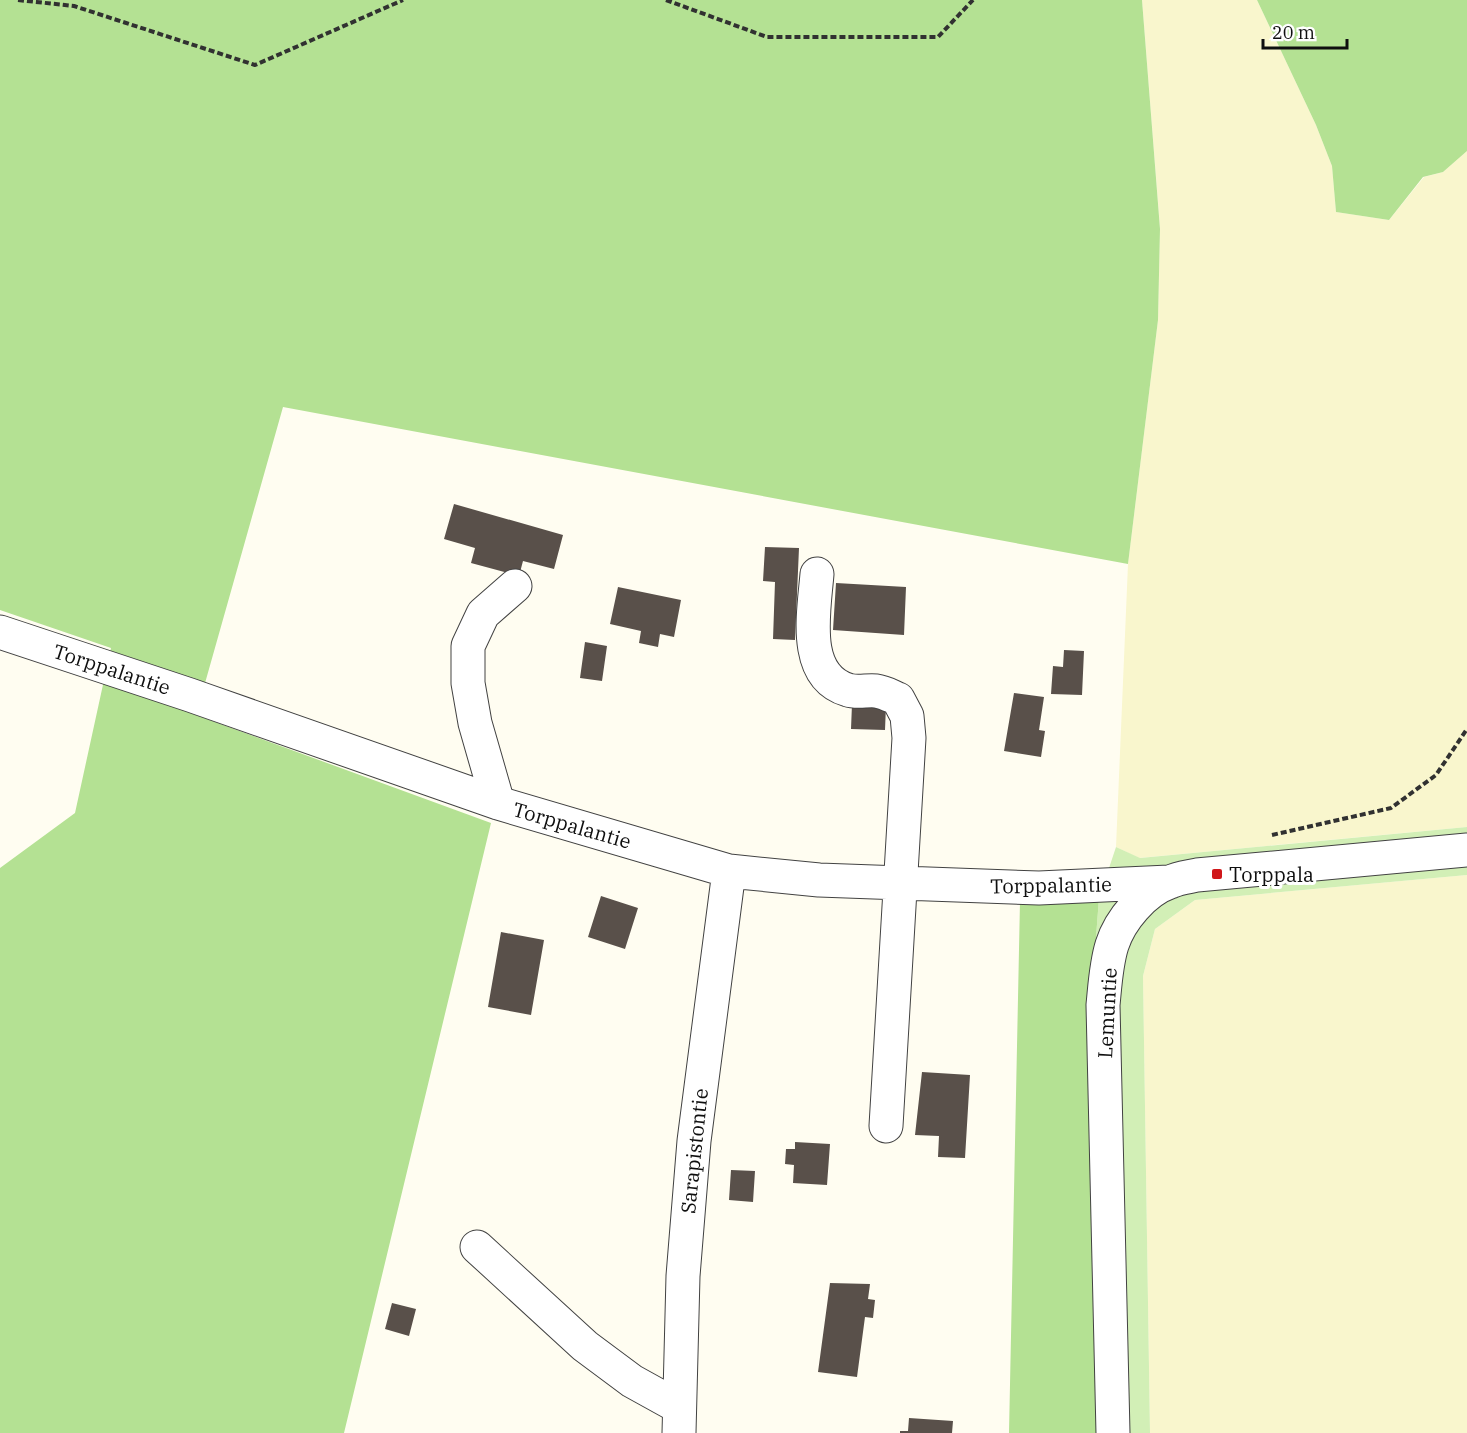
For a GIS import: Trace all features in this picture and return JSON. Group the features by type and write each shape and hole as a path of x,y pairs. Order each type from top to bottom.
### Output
{"street":[{"path":"817,574 813,643 819,664 830,681 849,691 879,691 898,699 907,716 909,738 902,884 886,1126"},
{"path":"498,803 475,723 468,683 468,646 483,614 515,586"},
{"name":"Torppalantie","path":"0,632 201,699 498,803 729,871 819,880 1039,888 1169,882"},
{"name":"Lemuntie","path":"1113,1433 1104,1017 1105,984 1112,945 1125,920 1144,897 1169,882 1197,875 1467,850"},
{"name":"Sarapistontie","path":"679,1420 683,1276 694,1141 729,871"},
{"path":"477,1247 585,1346 679,1420"}],"path":[{"path":"18,0 74,6 255,65 403,0"},
{"path":"666,0 767,37 938,37 974,0"},
{"path":"1267,837 1391,807 1436,775 1467,729"}],"shaded area":[{"path":"1142,0 1257,0 1316,125 1332,166 1336,212 1389,220 1424,177 1443,172 1467,151 1467,827 1139,858 1116,847 1128,564 1158,320 1160,228"},
{"path":"1467,875 1467,1433 1150,1433 1143,976 1155,929 1195,900"}],"green space":[{"path":"0,0 1142,0 1160,229 1158,320 1128,564 283,407 196,715 491,823 344,1433 0,1433 0,868 75,813 111,648 0,610"},
{"path":"1257,0 1467,0 1467,151 1443,172 1423,177 1389,220 1336,212 1332,166 1316,125"},
{"path":"1467,827 1467,875 1195,900 1155,929 1143,976 1150,1433 1099,1433 1092,990 1099,898 1116,847 1140,858"},
{"path":"1099,898 1092,990 1099,1433 1009,1433 1020,901"}],"building":[{"path":"454,504 563,535 554,569 523,561 519,576 471,563 475,548 444,539"},
{"path":"765,547 799,548 795,640 773,639 775,582 763,581"},
{"path":"836,583 906,587 904,635 833,630"},
{"path":"618,587 681,600 674,637 660,634 658,647 639,643 641,631 610,624"},
{"path":"585,642 607,646 602,681 580,678"},
{"path":"1064,650 1084,651 1082,695 1051,694 1053,666 1063,667"},
{"path":"1014,693 1044,697 1039,730 1045,731 1041,757 1004,751"},
{"path":"852,704 886,705 885,730 851,729"},
{"path":"601,896 638,908 625,949 588,937"},
{"path":"501,932 544,940 531,1015 488,1007"},
{"path":"922,1072 970,1075 965,1158 938,1157 939,1136 915,1135"},
{"path":"795,1142 830,1144 827,1185 793,1183 794,1165 785,1164 786,1149 795,1149"},
{"path":"731,1170 755,1171 753,1202 729,1200"},
{"path":"830,1283 870,1284 868,1299 875,1300 873,1318 865,1317 857,1377 818,1372"},
{"path":"392,1303 416,1309 409,1336 385,1329"},
{"path":"909,1418 953,1421 952,1433 900,1433 900,1431 908,1431"}],"place":[{"name":"Torppala","path":"1217,874"}]}
